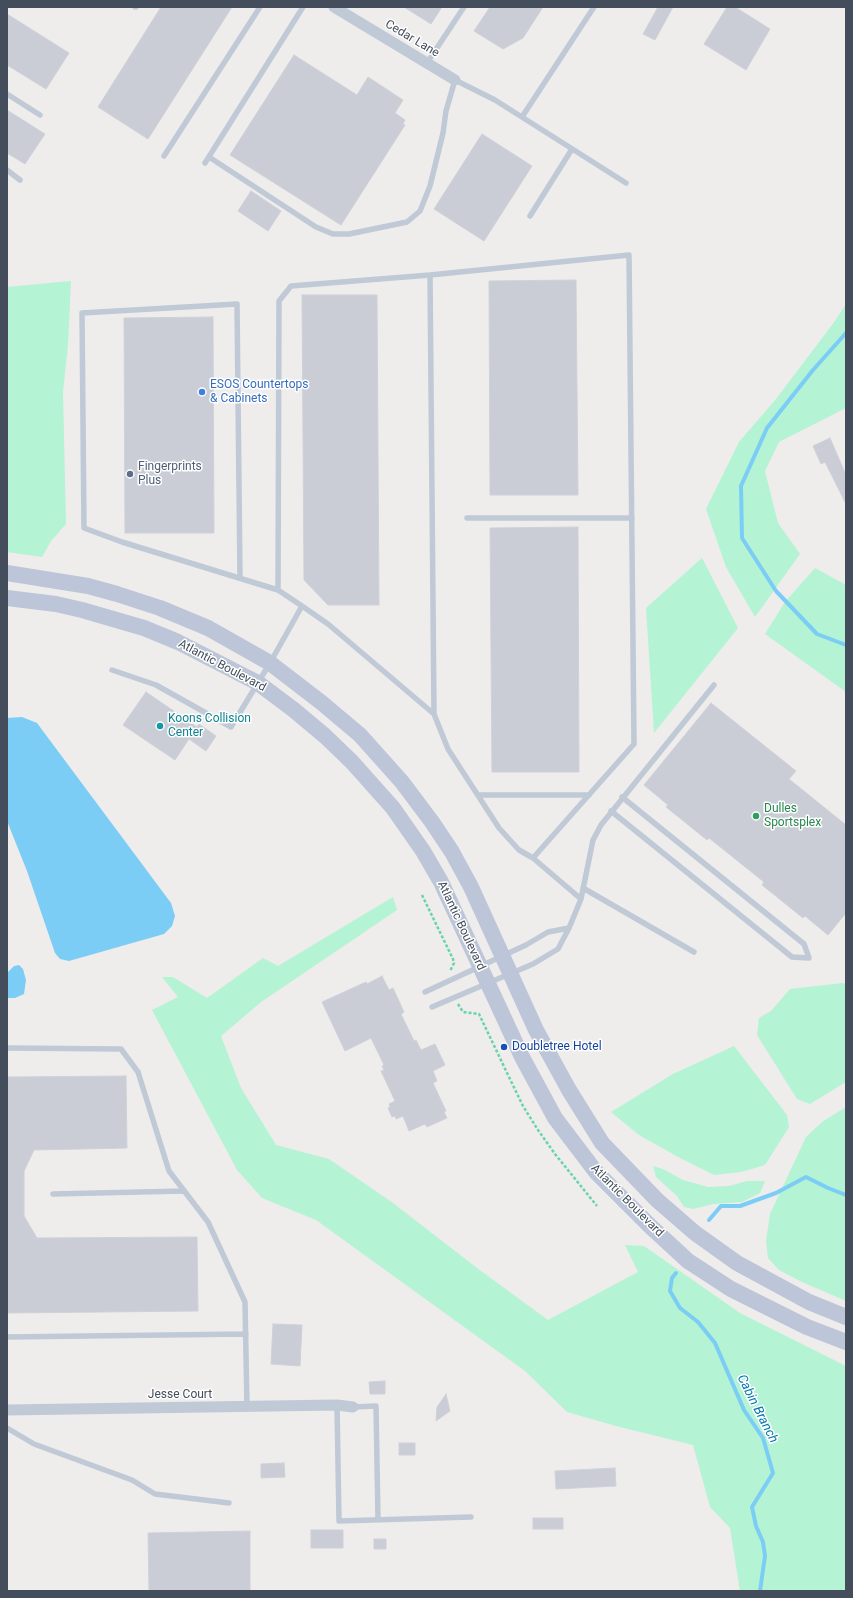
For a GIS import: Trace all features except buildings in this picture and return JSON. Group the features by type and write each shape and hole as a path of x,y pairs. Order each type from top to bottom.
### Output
{"main road":[{"name":"Atlantic Boulevard","path":"7,573 88,586 137,600 182,616 208,628 270,664 322,703 360,735 402,782 452,852 471,887 509,974 540,1036 569,1090 602,1143 657,1200 695,1232 737,1263 809,1302 846,1317"},
{"name":"Atlantic Boulevard","path":"7,598 56,604 144,628 203,654 258,683 325,736 352,762 393,808 422,851 441,882 522,1057 555,1118 596,1172 650,1226 688,1261 731,1289 807,1328 846,1342"}],"street":[{"name":"Cedar Lane","path":"334,7 455,80"},
{"name":"Jesse Court","path":"7,1410 337,1405 353,1407"}],"lane":[{"path":"164,156 260,7"},
{"path":"206,163 303,7"},
{"path":"427,63 464,7"},
{"path":"522,117 594,7"},
{"path":"209,157 316,227 333,234 349,234 407,222 420,211 430,186 443,133 446,111 455,80 495,100 626,183"},
{"path":"7,94 40,115"},
{"path":"530,216 572,149"},
{"path":"7,170 20,180"},
{"path":"278,590 279,301 292,286 430,276 629,255 634,744 533,858"},
{"path":"430,276 434,714 448,748 499,828 519,850 533,858 581,899"},
{"path":"240,578 238,304 82,313 84,528 122,542 278,590 328,624 434,714"},
{"path":"467,518 632,518"},
{"path":"112,670 156,686 231,727 270,664 302,606"},
{"path":"432,1007 533,964 558,949 569,928 581,899 593,840 601,825 622,797 714,685"},
{"path":"479,795 589,795"},
{"path":"611,811 792,957 809,958 804,944 622,797"},
{"path":"583,888 694,952"},
{"path":"425,992 526,945 548,932 569,928"},
{"path":"7,1048 121,1049 138,1072 168,1171 208,1222 245,1302 247,1407"},
{"path":"53,1194 184,1192"},
{"path":"7,1338 246,1334"},
{"path":"337,1405 339,1521 471,1517"},
{"path":"353,1407 376,1406 378,1520"},
{"path":"7,1428 34,1444 132,1480 155,1494 229,1503"}],"path":[{"path":"422,895 453,959 453,966 448,972"},
{"path":"460,1008 463,1012 479,1014 527,1112 555,1154 597,1206"}],"green space":[{"path":"71,281 68,345 63,392 66,524 51,541 42,557 7,552 7,287"},
{"path":"846,304 846,408 779,442 765,471 778,523 800,554 755,617 726,567 706,509 739,442 776,399 835,321"},
{"path":"702,558 738,628 654,733 646,608"},
{"path":"815,568 846,585 846,692 765,634 785,602"},
{"path":"393,897 397,910 261,1002 221,1036 241,1088 276,1145 329,1159 393,1203 477,1268 548,1320 638,1272 625,1245 644,1246 740,1313 846,1366 846,1591 740,1591 730,1528 710,1507 693,1445 567,1412 525,1371 316,1220 262,1198 237,1170 152,1010 178,997 162,977 173,977 207,998 263,958 278,966"},
{"path":"843,983 846,984 846,1082 810,1104 797,1099 757,1035 759,1018 771,1011 790,989"},
{"path":"734,1046 787,1115 789,1127 765,1165 741,1172 714,1175 639,1135 611,1112 673,1074"},
{"path":"846,1107 846,1301 802,1282 779,1270 768,1258 766,1241 770,1214 806,1137 822,1122"},
{"path":"653,1166 663,1169 683,1180 708,1187 729,1186 747,1181 765,1181 760,1193 742,1202 713,1204 693,1209 684,1207 677,1196 656,1177"}],"water":[{"path":"22,717 37,723 171,903 175,916 172,926 164,934 69,961 60,959 55,953 27,871 7,821 7,718"},
{"path":"19,965 23,969 26,980 24,994 15,998 7,998 7,973 14,966"}],"waterway":[{"path":"846,333 813,370 767,428 741,486 742,538 776,591 817,634 846,645"},
{"name":"Cabin Branch","path":"709,1220 721,1206 740,1206 776,1193 806,1177 846,1195"},
{"name":"Cabin Branch","path":"676,1273 672,1278 670,1291 680,1308 698,1322 715,1343 744,1410 763,1438 773,1473 752,1507 756,1526 763,1542 765,1556 760,1591"}],"place":[{"name":"ESOS Countertops & Cabinets","path":"202,392"},
{"name":"Fingerprints Plus","path":"130,474"},
{"name":"Koons Collision Center","path":"160,726"},
{"name":"Dulles Sportsplex","path":"756,816"},
{"name":"Doubletree Hotel","path":"504,1047"}]}
